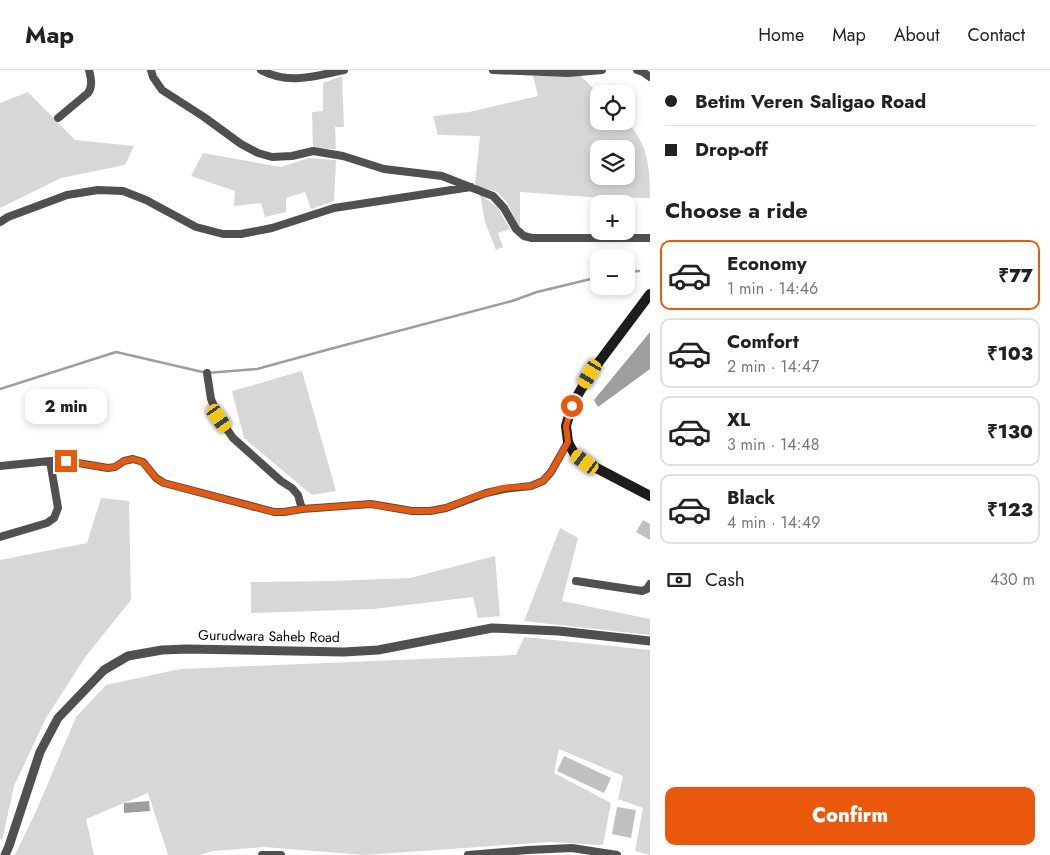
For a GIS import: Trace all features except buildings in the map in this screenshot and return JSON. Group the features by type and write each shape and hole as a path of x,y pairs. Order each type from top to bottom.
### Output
{"main road":[{"path":"650,294 590,374 572,406 566,426 568,442 575,456 650,496"}],"street":[{"path":"58,118 90,90 89,70"},
{"path":"151,70 153,77 162,90 241,144 258,153 272,157 292,156 313,151 343,156 384,169 442,176 493,196 504,208 516,229 524,236 532,238 650,238"},
{"path":"261,70 271,75 285,78 300,78 344,70"},
{"path":"493,70 568,73 602,70"},
{"path":"637,70 650,77"},
{"path":"0,222 8,217 67,195 98,190 123,191 146,200 196,227 223,234 241,234 272,228 334,208 473,187"},
{"path":"207,373 212,399 219,418 233,438 281,481 292,488 298,495 302,509"},
{"path":"0,466 66,461 108,468 133,459 143,462 156,478 164,483 274,512 370,504 412,511 430,511 446,508 504,488 531,486 543,481 551,472 568,442"},
{"path":"0,536 47,523 54,518 58,508 50,461"},
{"path":"576,581 642,591 650,584"},
{"name":"Gurudwara Saheb Road","path":"5,855 40,752 58,718 104,670 128,656 162,650 187,649 344,652 378,650 492,628 559,632 650,641"},
{"path":"468,855 572,848 617,855"},
{"path":"262,855 281,855"}],"shaded area":[{"path":"342,76 344,127 335,127 336,149 313,148 312,112 323,111 323,83"},
{"path":"533,76 581,76 590,85 590,130 634,130 639,138 648,166 650,198 635,198 635,195 590,195 589,197 520,192 520,228 506,201 497,192 475,185 480,136 438,135 433,116 469,112 538,96"},
{"path":"28,92 75,140 134,146 125,165 61,178 0,208 0,103"},
{"path":"203,153 281,167 309,158 336,160 334,201 311,209 305,192 286,198 286,212 265,217 261,203 234,206 235,191 191,176"},
{"path":"480,194 498,208 510,229 498,233 503,247 496,250 485,222"},
{"path":"650,332 650,369 598,407 594,400"},
{"path":"302,371 336,491 312,495 244,438 232,391"},
{"path":"101,498 129,501 131,600 86,656 46,718 14,786 2,841 0,838 0,560 87,543"},
{"path":"560,528 578,538 562,601 650,619 650,635 524,621"},
{"path":"495,556 500,616 478,618 473,597 374,609 251,613 251,582 410,578"},
{"path":"524,637 650,650 650,855 635,851 643,808 618,799 623,776 559,749 554,773 611,803 603,845 549,842 365,855 264,847 213,851 199,855 168,855 148,793 86,819 94,855 15,855 37,809 76,717 106,685 180,669 516,655"},
{"path":"149,801 150,811 124,813 124,803"}],"waterway":[{"path":"635,271 639,271"},
{"path":"0,389 116,352 207,373 257,369 590,279"}],"route":[{"path":"66,461 108,468 133,459 143,462 156,478 164,483 274,512 370,504 412,511 430,511 446,508 504,488 531,486 543,481 551,472 568,442 566,426 572,406"}]}
